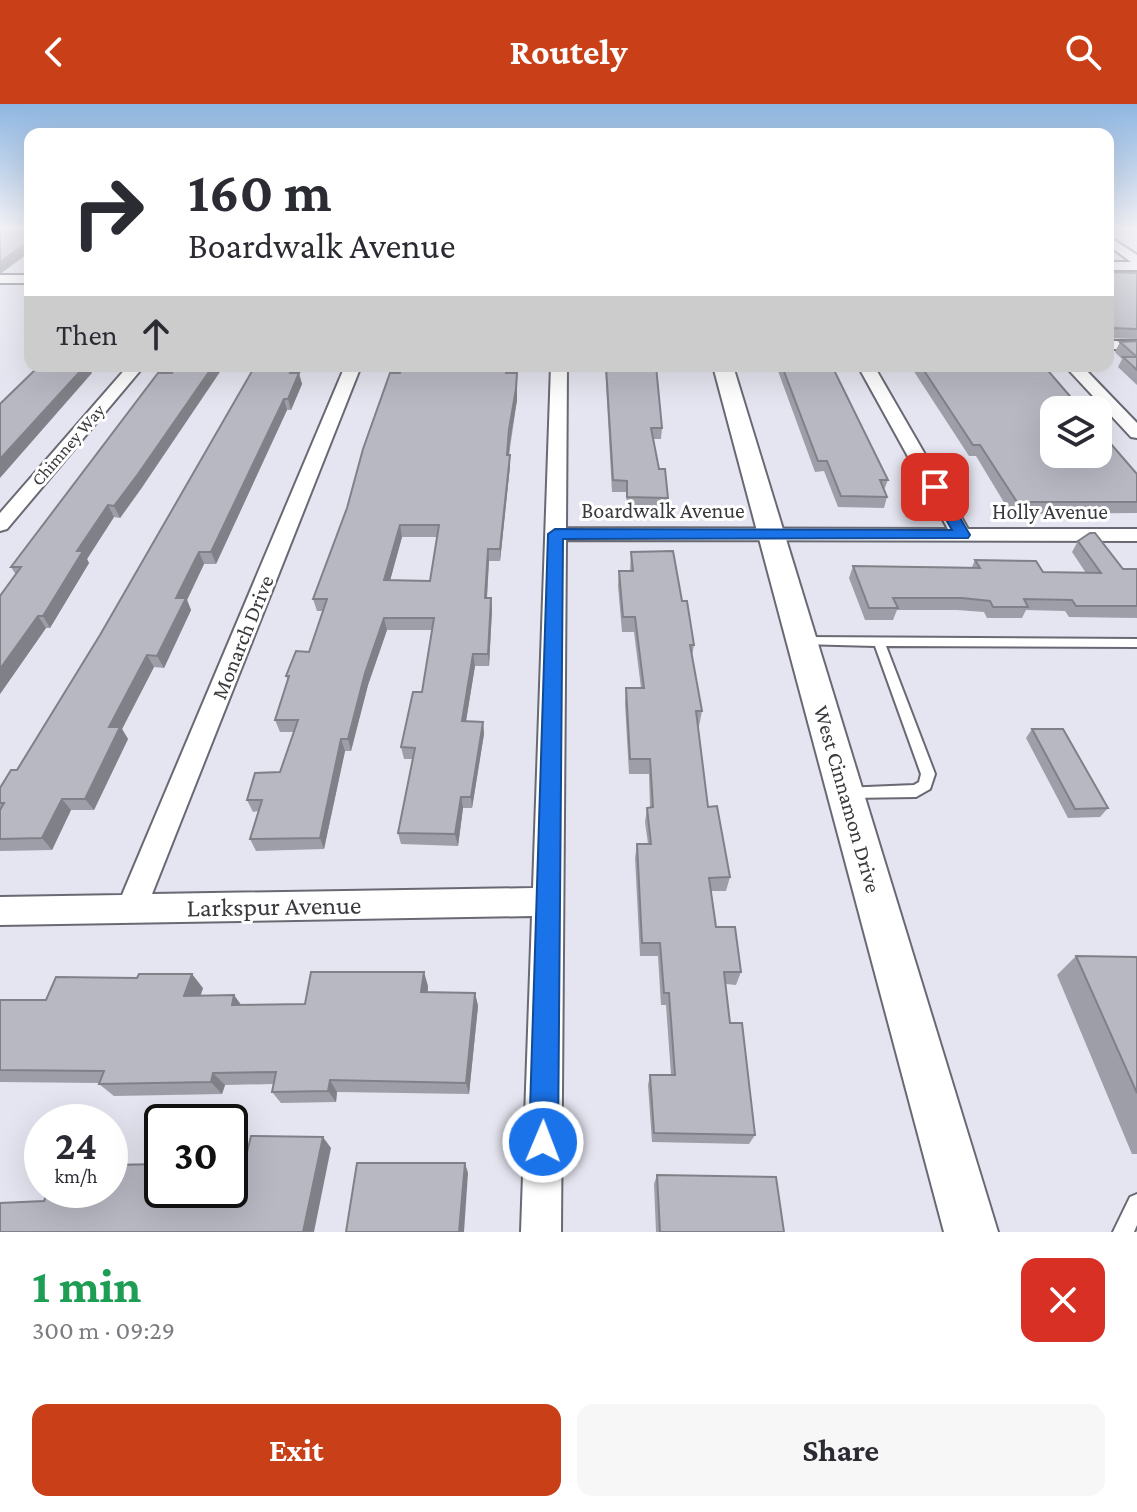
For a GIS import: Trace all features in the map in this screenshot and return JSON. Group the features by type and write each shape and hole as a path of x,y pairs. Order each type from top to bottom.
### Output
{"main road":[{"name":"West Cinnamon Drive","path":"725,372 971,1232"}],"street":[{"path":"1114,345 1137,345"},
{"name":"Chimney Way","path":"0,525 131,372"},
{"name":"Monarch Drive","path":"131,909 351,372"},
{"path":"541,1232 559,372"},
{"path":"869,372 962,535"},
{"path":"1079,372 1137,433"},
{"name":"Boardwalk Avenue","path":"555,534 772,534"},
{"name":"Holly Avenue","path":"772,534 1137,535"},
{"name":"Larkspur Avenue","path":"0,911 549,902"}],"lane":[{"path":"804,641 1137,643"},
{"path":"845,792 916,791 925,785 928,774 879,642"},
{"path":"1123,1232 1137,1204"}],"building":[{"path":"1114,279 1137,279 1137,329 1114,328"},
{"path":"1137,341 1137,357 1120,342"},
{"path":"1123,357 1137,357 1137,370"},
{"path":"33,372 80,372 0,459 0,404"},
{"path":"209,372 114,506 108,505 77,551 83,551 43,616 38,616 0,669 0,596 21,567 11,567 158,373"},
{"path":"252,372 299,373 211,552 199,552 176,598 186,598 157,656 147,655 109,727 120,727 85,799 62,799 42,838 0,839 0,810 4,803 0,803 0,788 11,770 17,770 100,635"},
{"path":"606,372 657,372 662,428 651,428 659,469 665,469 668,498 627,497 627,481 613,480"},
{"path":"784,372 835,372 888,480 880,480 887,497 841,496 827,461 818,461"},
{"path":"925,372 1049,372 1070,396 1040,396 1040,468 1112,468 1112,445 1137,474 1137,502 1017,502 980,445 973,445"},
{"path":"390,373 517,373 509,429 507,455 510,455 500,549 488,549 485,598 491,598 488,654 473,654 462,721 483,722 471,797 461,797 455,834 398,833 415,748 401,747 413,692 422,692 434,618 384,618 365,673 348,739 341,739 320,838 250,839 262,800 247,800 255,773 280,772 298,720 275,720 296,651 309,652 327,599 313,599 347,508 363,449","holes":["400,525 439,525 430,581 384,580"]},
{"path":"1095,533 1123,569 1137,569 1137,606 1076,606 1072,600 1024,599 1028,607 993,607 990,601 962,598 893,598 898,608 869,608 853,566 980,568 975,560 1036,561 1043,572 1101,573 1078,541"},
{"path":"673,551 682,601 687,601 694,645 690,645 702,711 696,711 708,807 717,806 730,877 709,878 716,927 735,927 741,972 724,972 730,1023 742,1023 755,1135 654,1133 650,1075 675,1075 669,993 664,993 660,943 642,943 637,844 651,844 647,808 653,807 650,759 630,759 626,688 644,688 635,617 623,617 619,571 633,571 631,552"},
{"path":"1032,729 1063,729 1108,808 1075,809"},
{"path":"1076,956 1137,957 1137,1093"},
{"path":"311,972 424,972 421,992 475,993 466,1083 330,1080 328,1091 272,1092 276,1072 213,1073 211,1082 99,1084 104,1071 0,1070 0,1000 46,1000 56,977 137,978 139,974 192,974 184,996 234,995 232,1005 305,1004"},
{"path":"251,1136 323,1137 303,1232 0,1232 0,1203 24,1202 24,1208 128,1208 128,1165 144,1164 144,1208 248,1208 248,1148"},
{"path":"357,1163 465,1163 459,1232 346,1232"},
{"path":"657,1175 776,1177 784,1232 660,1232"}],"route":[{"path":"543,1142 555,534 962,535 935,487"}]}
